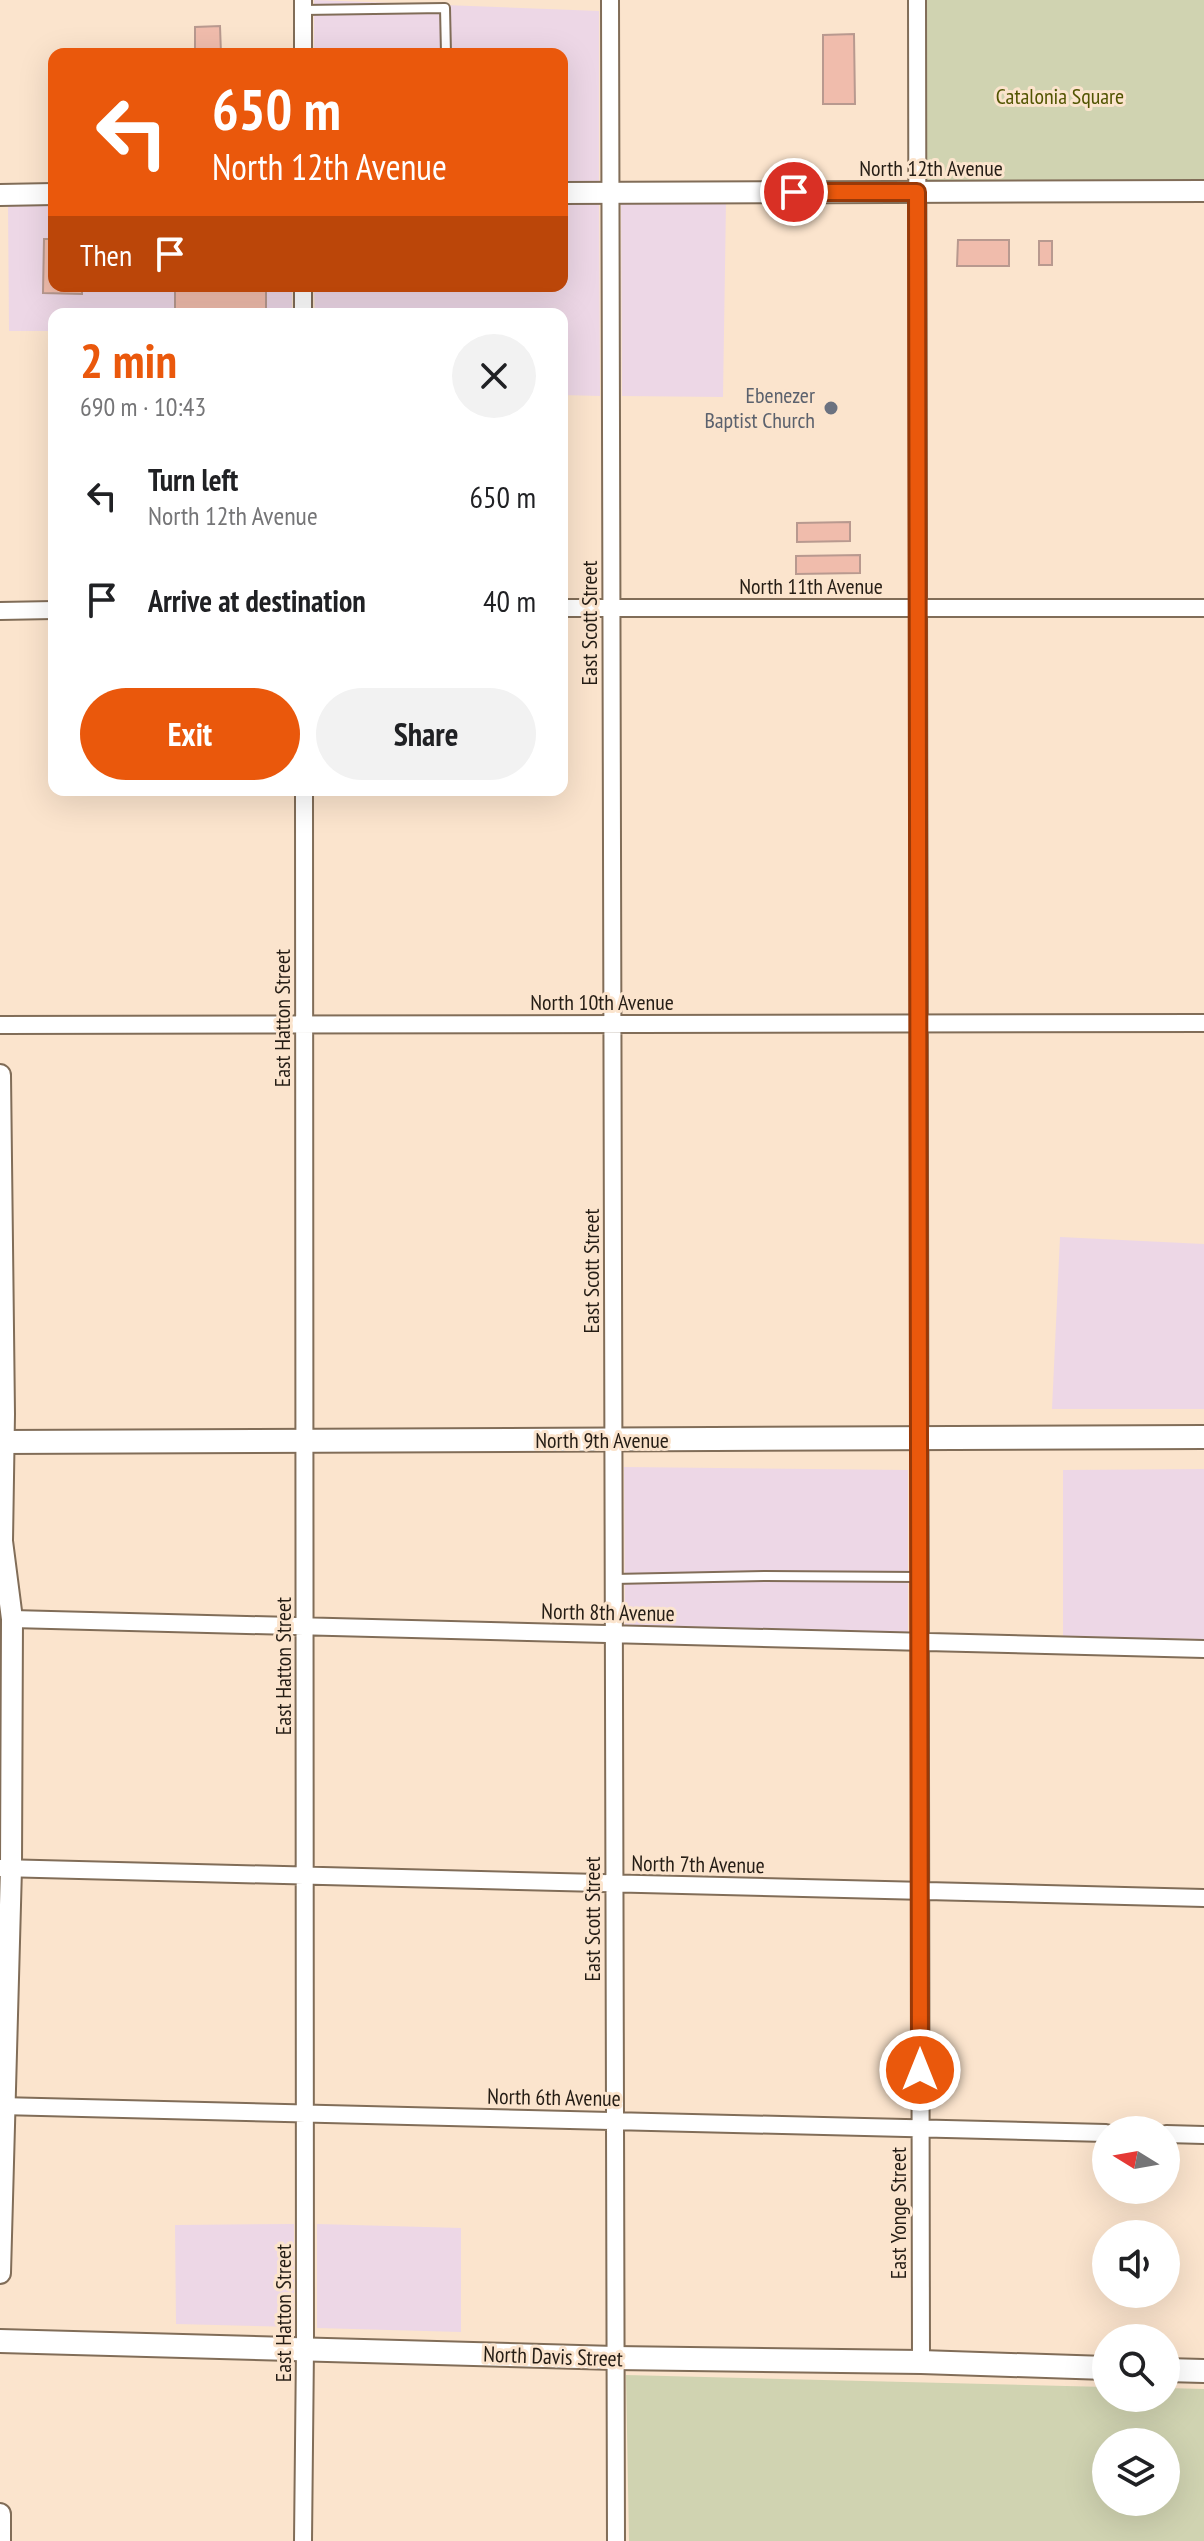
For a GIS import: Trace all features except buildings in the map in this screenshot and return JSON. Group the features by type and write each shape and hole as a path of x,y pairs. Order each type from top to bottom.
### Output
{"main road":[{"name":"North 9th Avenue","path":"2,1442 1204,1437"},
{"name":"North Davis Street","path":"0,2341 1092,2368"},
{"path":"1180,2370 1204,2371"}],"street":[{"name":"East Scott Street","path":"610,0 616,2541"},
{"name":"East Yonge Street","path":"917,0 921,2362"},
{"path":"303,5 303,48"},
{"name":"North 12th Avenue","path":"568,193 1204,191"},
{"path":"0,195 48,194"},
{"name":"North 11th Avenue","path":"568,608 1204,608"},
{"path":"0,611 48,610"},
{"name":"East Hatton Street","path":"303,2541 304,796"},
{"name":"North 10th Avenue","path":"0,1025 1204,1023"},
{"path":"0,1075 2,1541 12,1619 0,2273"},
{"name":"North 8th Avenue","path":"12,1619 1204,1649"},
{"name":"North 7th Avenue","path":"6,1868 1204,1898"},
{"name":"North 6th Avenue","path":"2,2106 1092,2133"},
{"path":"1180,2134 1204,2135"},
{"path":"0,2514 0,2541"}],"lane":[{"path":"303,5 445,8 446,48"},
{"path":"613,1579 919,1577"}],"shaded area":[{"path":"314,0 599,11 599,183 568,183 568,48 314,48"},
{"path":"599,202 600,396 568,395 568,308 315,308 314,292 568,292 568,203"},
{"path":"621,202 726,202 723,397 622,396"},
{"path":"8,204 48,204 48,292 292,292 292,308 48,308 48,331 9,331"},
{"path":"1060,1237 1204,1244 1204,1409 1052,1409"},
{"path":"624,1467 908,1470 908,1633 625,1625"},
{"path":"1204,1469 1204,1639 1063,1637 1063,1470"},
{"path":"294,2224 294,2327 176,2324 175,2225"},
{"path":"317,2224 461,2228 461,2332 317,2328"}],"green space":[{"name":"Catalonia Square","path":"917,0 1204,0 1204,191 917,192"},
{"path":"626,2375 1092,2387 1092,2412 1180,2412 1180,2388 1204,2389 1204,2541 629,2541"}],"place":[{"name":"Ebenezer Baptist Church","path":"831,408"}],"route":[{"path":"794,192 917,192 920,2070"}]}
